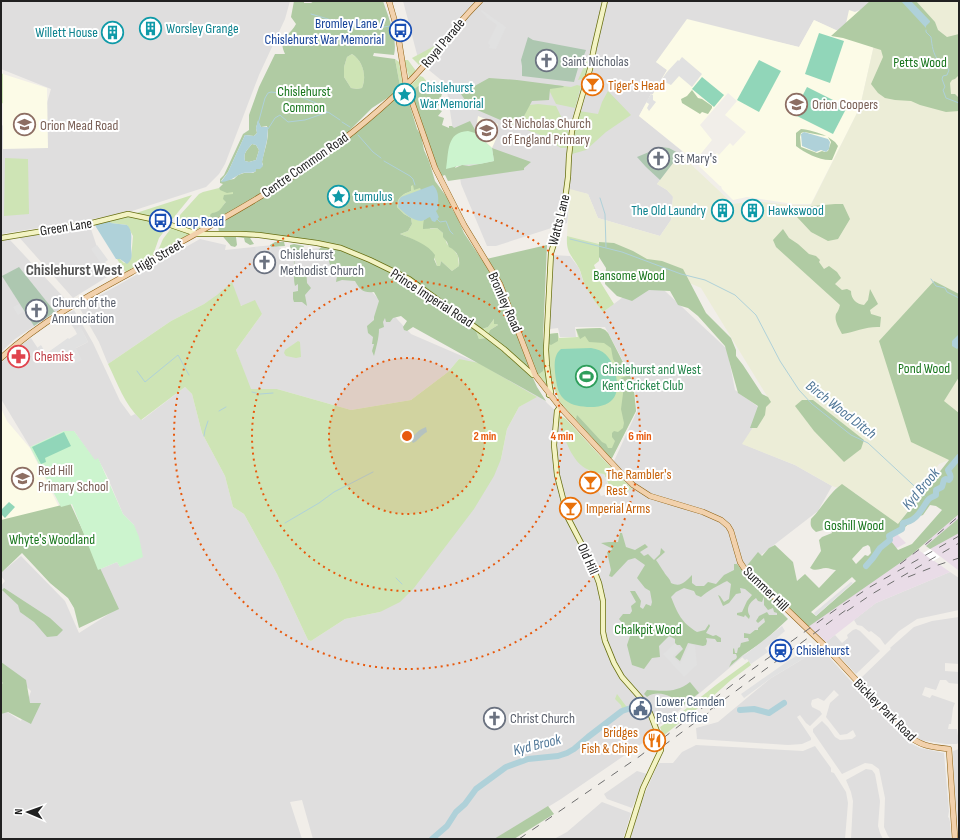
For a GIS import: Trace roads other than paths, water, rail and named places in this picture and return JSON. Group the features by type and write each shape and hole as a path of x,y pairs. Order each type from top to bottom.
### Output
{"main road":[{"name":"Bromley Road","path":"389,1 396,28 406,85 441,181 464,225 500,284 535,375 560,407 626,479 642,492"},
{"name":"Royal Parade","path":"406,85 420,71 470,10 480,1"},
{"name":"Watts Lane","path":"549,394 550,388 546,350 551,252 563,215 572,131 590,69 605,1"},
{"name":"Centre Common Road","path":"197,234 314,162 373,115 406,85"},
{"name":"Green Lane","path":"1,238 92,223 131,214 156,220 197,234"},
{"name":"High Street","path":"1,358 19,341 61,313 197,234"},
{"name":"Prince Imperial Road","path":"197,234 241,234 317,243 341,248 370,260 409,279 482,332 533,375 535,375"},
{"name":"Old Hill","path":"560,407 557,411 554,446 555,462 565,509 572,526 591,562 597,578 602,601 603,632 609,652 622,677 645,703 660,739 661,750 644,788 627,839"},
{"name":"Summer Hill","path":"642,492 657,499 703,512 721,520 731,531 740,562 744,568 818,640"},
{"name":"Bickley Park Road","path":"818,640 911,738 923,745 949,749 955,839"}],"water":[{"path":"901,1 911,1 930,21 926,28"},
{"path":"258,120 261,127 268,127 267,140 262,162 263,166 260,169 256,169 254,172 243,173 228,181 221,182 228,172 245,135 254,136 257,133 256,128","holes":["252,144 256,145 259,150 256,160 249,162 245,161 245,154 247,150"]},
{"path":"804,132 828,139 830,142 829,149 826,152 821,150 816,152 802,146 801,134"},
{"path":"433,185 437,191 438,197 438,209 436,211 439,217 435,222 432,221 430,217 422,221 415,220 405,214 398,207 401,197"},
{"path":"109,220 111,223 127,225 130,230 132,256 131,260 127,264 120,259 116,259 96,227 95,224"},
{"path":"959,334 959,347 957,349 952,346 952,341"},
{"path":"426,427 427,432 413,443 411,440 414,436"}],"waterway":[{"path":"311,14 365,30 390,26"},
{"path":"926,30 931,37 935,56 949,70 947,75 943,76 942,79 945,87 943,90 946,98 959,103"},
{"path":"258,124 265,98 268,93 271,92 296,95 316,103 327,112"},
{"path":"268,129 275,118 280,115 288,122 305,120 328,112 340,120"},
{"path":"342,122 350,127"},
{"path":"358,135 373,152 381,158"},
{"path":"384,161 410,176 415,185"},
{"path":"600,198 605,214 606,247"},
{"path":"437,219 440,222 446,221 450,231 453,234"},
{"name":"Birch Wood Ditch","path":"570,239 622,252 681,274 705,280 735,295 756,315 780,361 799,390 812,404 851,435 868,443 925,496"},
{"path":"931,279 936,286 945,288 947,292 959,298"},
{"path":"137,371 145,382 178,355 189,375"},
{"path":"252,392 260,394 273,393"},
{"path":"219,411 226,407"},
{"path":"204,436 208,421"},
{"name":"Kyd Brook","path":"866,566 880,548 890,540 889,536 902,529 903,523 912,520 921,511 929,499 936,495 936,490 942,487 944,480 950,479 951,476 948,470 959,457"},
{"path":"285,523 319,503 334,492 373,472"},
{"path":"396,578 402,584"},
{"name":"Kyd Brook","path":"740,710 754,709 769,713 784,703"},
{"name":"Kyd Brook","path":"432,839 447,826 456,812 465,804 476,789 506,767 528,759 558,756 567,753 622,711 640,705"}],"railway":[{"path":"900,564 959,516"},
{"path":"519,839 640,756 750,671 835,610 870,587 959,536"},
{"path":"847,611 872,594 959,543"},
{"path":"908,577 959,558"},
{"path":"710,710 850,607"},
{"path":"663,746 715,708"}],"place":[{"name":"Worsley Grange","path":"150,28"},
{"name":"Bromley Lane / Chislehurst War Memorial","path":"400,31"},
{"name":"Willett House","path":"113,32"},
{"name":"Saint Nicholas","path":"546,61"},
{"name":"Tiger's Head","path":"593,85"},
{"name":"Chislehurst War Memorial","path":"405,95"},
{"name":"Orion Coopers","path":"797,104"},
{"name":"Orion Mead Road","path":"25,125"},
{"name":"St Nicholas Church of England Primary","path":"486,131"},
{"name":"St Mary's","path":"658,158"},
{"name":"tumulus","path":"339,196"},
{"name":"The Old Laundry","path":"722,210"},
{"name":"Hawkswood","path":"752,210"},
{"name":"Loop Road","path":"161,221"},
{"name":"Chislehurst Methodist Church","path":"264,262"},
{"name":"Church of the Annunciation","path":"37,310"},
{"name":"Chemist","path":"18,356"},
{"name":"Chislehurst and West Kent Cricket Club","path":"586,377"},
{"name":"Red Hill Primary School","path":"23,478"},
{"name":"The Rambler's Rest","path":"591,482"},
{"name":"Imperial Arms","path":"571,508"},
{"name":"Chislehurst","path":"781,650"},
{"name":"Lower Camden Post Office","path":"641,709"},
{"name":"Christ Church","path":"495,718"},
{"name":"Bridges Fish & Chips","path":"654,740"}],"district":[{"name":"Chislehurst West","path":"74,270"}],"park label":[{"name":"Petts Wood","path":"920,62"},
{"name":"Chislehurst Common","path":"304,100"},
{"name":"Bansome Wood","path":"629,275"},
{"name":"Pond Wood","path":"924,368"},
{"name":"Goshill Wood","path":"854,525"},
{"name":"Whyte's Woodland","path":"52,539"},
{"name":"Chalkpit Wood","path":"648,629"}]}
